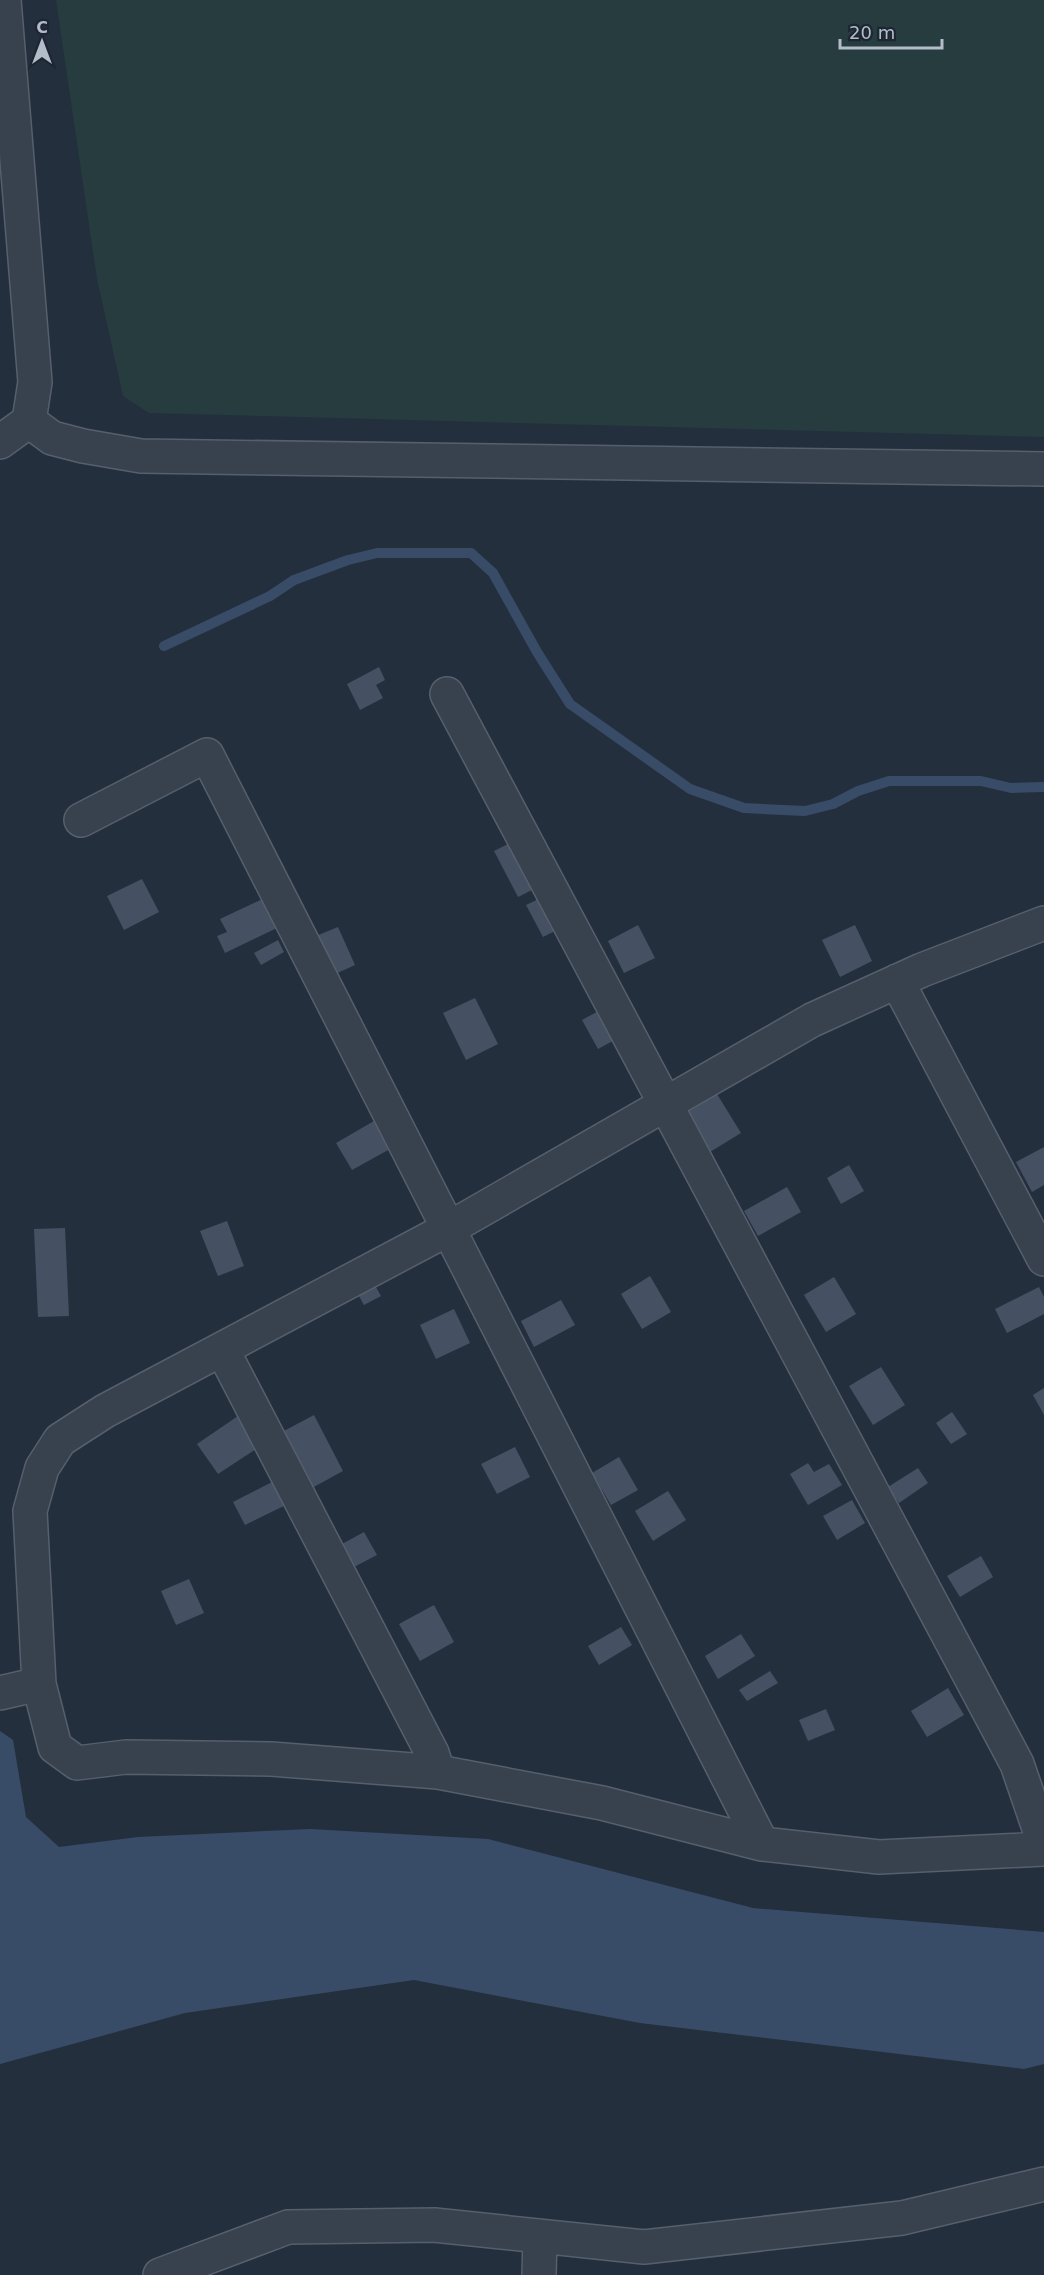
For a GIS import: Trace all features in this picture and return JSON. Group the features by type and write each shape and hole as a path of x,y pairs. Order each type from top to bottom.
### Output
{"street":[{"path":"0,442 28,421 35,382 4,0"},
{"path":"28,421 52,438 141,456 1044,469"},
{"path":"447,694 1017,1764 1044,1843"},
{"path":"81,820 207,755 762,1844"},
{"path":"1044,923 897,981 812,1020 448,1229 105,1411 60,1440 42,1468 30,1511 39,1684 55,1747 77,1763 126,1757 271,1759 438,1772 602,1803 762,1844 879,1857 1044,1849"},
{"path":"897,981 1044,1259"},
{"path":"222,1349 432,1753 438,1772"},
{"path":"0,1693 39,1684"},
{"path":"160,2275 288,2227 434,2226 644,2247 902,2218 1044,2184"},
{"path":"539,2275 540,2236"}],"green space":[{"path":"56,0 1044,0 1044,437 149,413 123,396 97,279"}],"water":[{"path":"0,1731 13,1740 26,1817 59,1847 138,1837 310,1829 488,1839 753,1908 1044,1932 1044,2064 1024,2069 640,2023 414,1980 185,2013 0,2064"}],"building":[{"path":"379,667 385,680 376,685 383,698 360,710 347,684"},
{"path":"514,841 538,887 518,897 494,851"},
{"path":"142,879 159,912 124,930 107,896"},
{"path":"269,896 283,925 225,953 217,936 227,932 220,919"},
{"path":"545,896 561,928 543,937 526,905"},
{"path":"638,925 655,958 624,973 608,941"},
{"path":"855,925 872,961 840,977 822,940"},
{"path":"338,927 355,965 333,975 316,936"},
{"path":"278,940 284,952 261,965 254,953"},
{"path":"475,998 498,1044 466,1060 443,1013"},
{"path":"604,1008 620,1037 598,1049 582,1020"},
{"path":"717,1094 741,1133 710,1152 686,1113"},
{"path":"374,1121 390,1149 352,1170 336,1143"},
{"path":"1044,1147 1044,1185 1032,1192 1016,1162"},
{"path":"849,1165 864,1191 841,1204 827,1178"},
{"path":"787,1187 801,1212 758,1236 744,1211"},
{"path":"227,1221 244,1266 218,1276 200,1231"},
{"path":"65,1228 69,1316 38,1317 34,1229"},
{"path":"650,1276 671,1312 642,1329 621,1294"},
{"path":"834,1277 856,1314 826,1332 804,1295"},
{"path":"372,1280 381,1296 364,1305 355,1289"},
{"path":"1039,1287 1044,1297 1044,1314 1007,1333 995,1309"},
{"path":"561,1300 575,1325 534,1347 521,1321"},
{"path":"454,1309 470,1343 436,1359 420,1325"},
{"path":"881,1367 905,1405 873,1425 849,1386"},
{"path":"1044,1388 1044,1415 1033,1395"},
{"path":"952,1412 967,1434 951,1444 936,1423"},
{"path":"314,1415 343,1471 312,1488 282,1432"},
{"path":"238,1416 259,1447 218,1474 197,1444"},
{"path":"515,1447 530,1477 497,1494 481,1464"},
{"path":"619,1457 638,1490 611,1505 592,1473"},
{"path":"808,1463 814,1472 829,1464 842,1485 808,1505 790,1474"},
{"path":"918,1468 928,1483 899,1503 888,1487"},
{"path":"278,1479 290,1503 245,1525 233,1502"},
{"path":"668,1491 686,1520 653,1541 635,1511"},
{"path":"852,1500 865,1523 837,1540 823,1516"},
{"path":"364,1532 377,1555 354,1567 342,1544"},
{"path":"981,1556 993,1577 960,1597 947,1576"},
{"path":"189,1579 204,1613 176,1625 161,1591"},
{"path":"434,1605 454,1642 420,1661 399,1624"},
{"path":"621,1627 632,1645 599,1665 588,1646"},
{"path":"741,1634 755,1656 718,1679 705,1656"},
{"path":"770,1671 778,1683 747,1701 739,1690"},
{"path":"948,1688 964,1715 927,1737 911,1711"},
{"path":"826,1709 835,1730 808,1741 799,1720"}],"waterway":[{"path":"164,646 270,596 294,580 348,560 377,553 471,553 493,573 537,652 570,704 690,789 744,808 805,811 833,804 858,791 889,781 981,781 1011,788 1044,787"}]}
